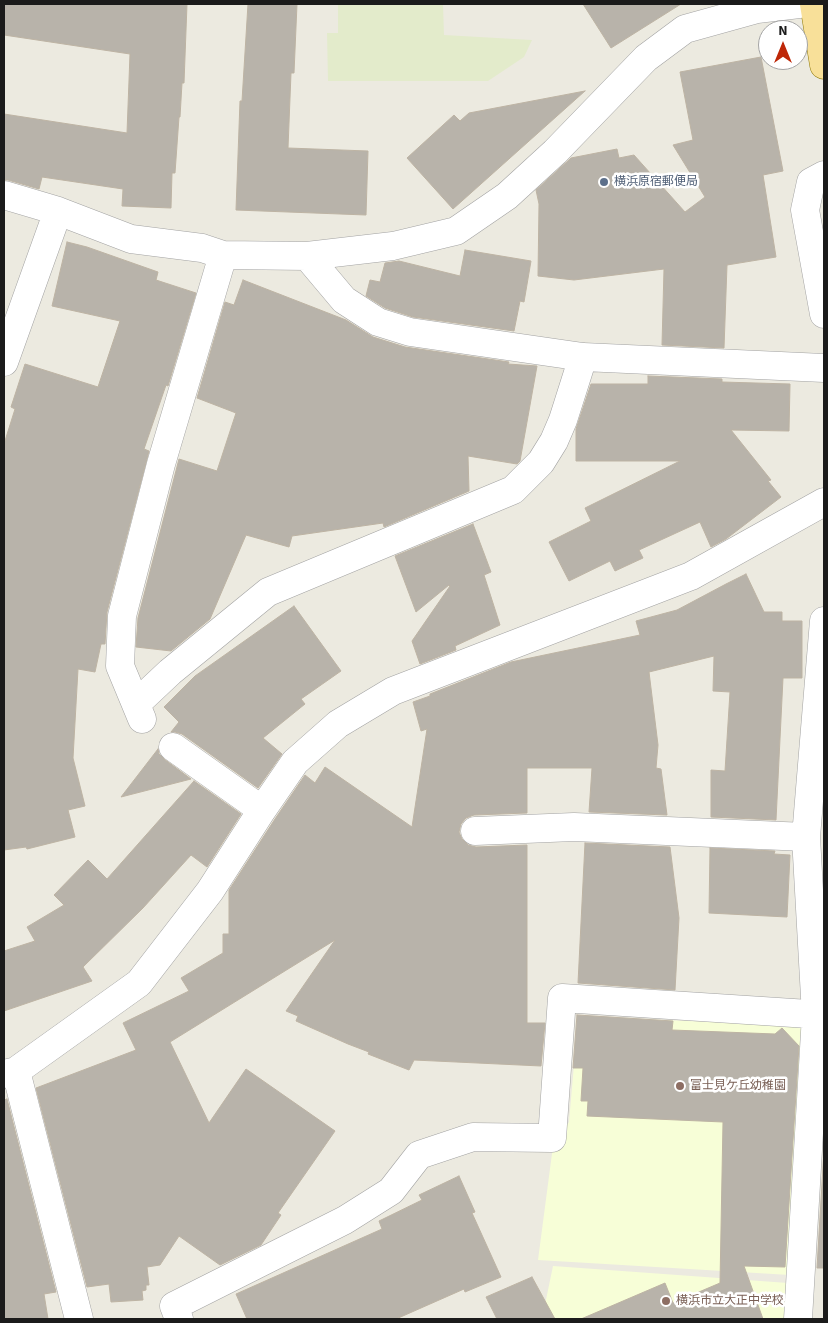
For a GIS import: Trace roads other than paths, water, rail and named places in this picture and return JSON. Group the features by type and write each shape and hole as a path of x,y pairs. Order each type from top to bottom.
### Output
{"main road":[{"path":"814,4 824,65"}],"street":[{"path":"4,195 58,210 131,239 202,248 223,255 308,256 393,246 456,231 507,196 555,152 646,58 684,29 757,9 799,4"},
{"path":"824,175 811,182 805,210 824,314"},
{"path":"4,362 58,210"},
{"path":"223,255 161,464 122,616 120,666 139,711 170,672 268,592 513,490 541,462 554,441 563,420 582,357"},
{"path":"308,256 344,300 378,322 410,332 582,357 824,368"},
{"path":"79,1319 10,1073 139,983 210,891 295,762 338,724 394,691 692,576 824,502"},
{"path":"798,1319 820,1015 806,837 824,621"},
{"path":"173,747 262,810"},
{"path":"475,831 574,828 806,837"},
{"path":"179,1319 174,1306 345,1220 391,1191 419,1155 473,1137 552,1138 562,998 820,1015"}],"place":[{"name":"横浜原宿郵便局","path":"604,182"},
{"name":"富士見ケ丘幼稚園","path":"680,1086"},
{"name":"横浜市立大正中学校","path":"666,1301"}]}
